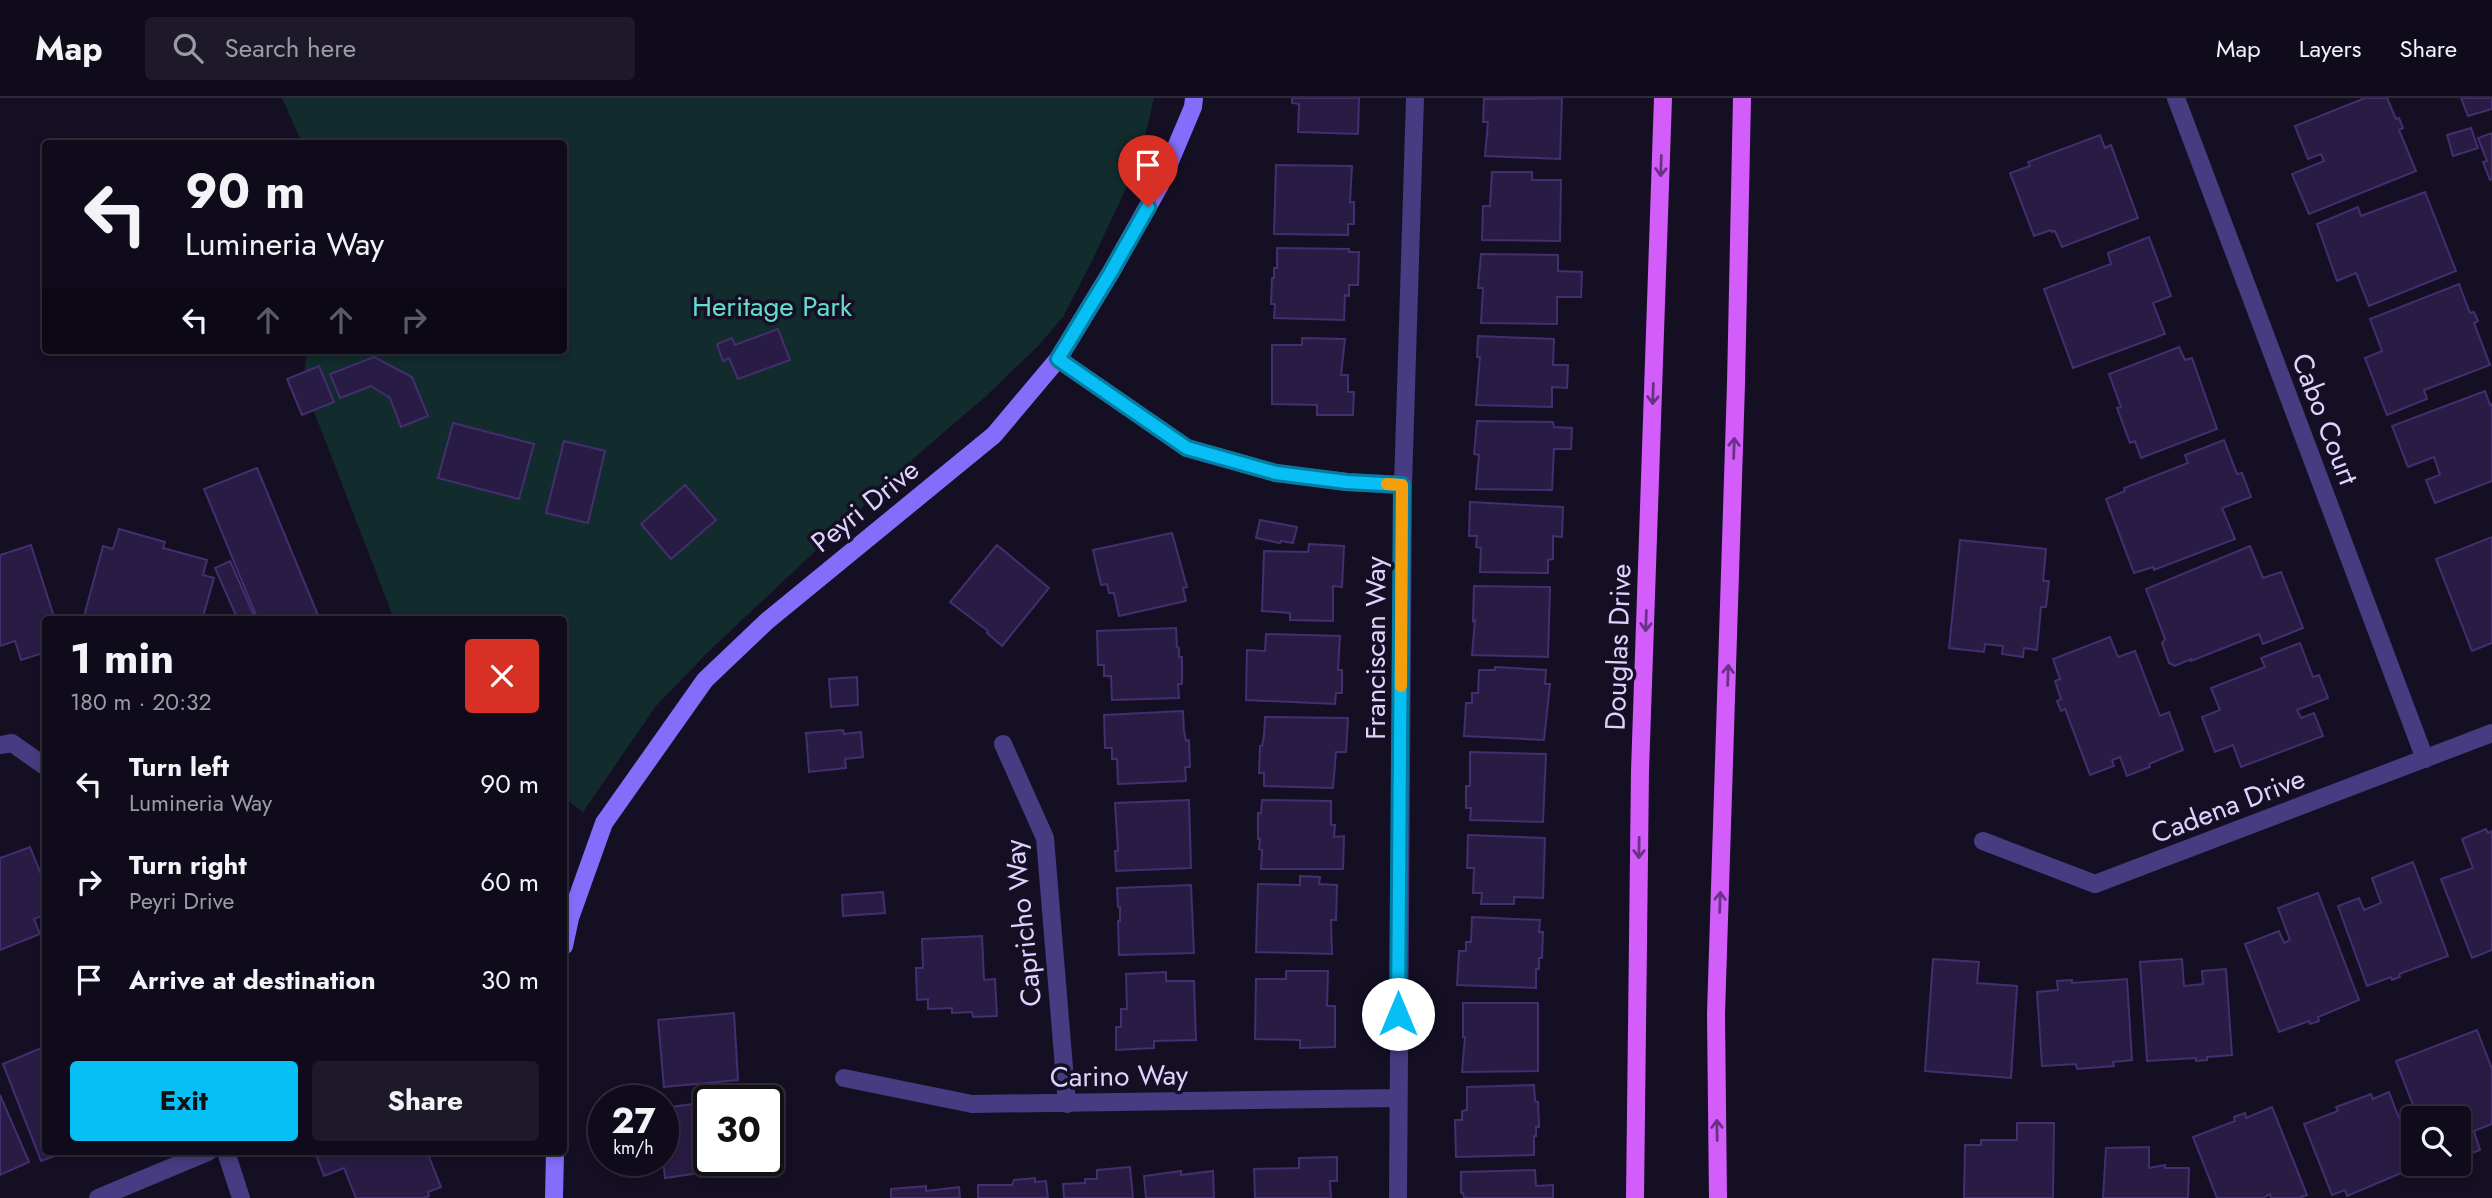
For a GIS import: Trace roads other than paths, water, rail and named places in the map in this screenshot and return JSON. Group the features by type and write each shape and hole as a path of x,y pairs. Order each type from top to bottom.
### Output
{"main road":[{"name":"Douglas Drive","path":"1635,1198 1640,771 1662,98"},
{"path":"1718,1198 1716,1014 1736,397 1742,98"}],"street":[{"name":"Peyri Drive","path":"567,932 604,823 705,680 767,621 994,435 1058,359 1160,185 1193,107 1194,98"},
{"name":"Franciscan Way","path":"1398,1198 1402,485 1415,98"},
{"name":"Cabo Court","path":"2176,98 2424,759"},
{"path":"1058,359 1187,448 1276,473 1347,482 1402,485"},
{"name":"Cadena Drive","path":"1983,841 2095,884 2492,733"},
{"path":"0,746 12,743 42,764"},
{"name":"Capricho Way","path":"1003,744 1045,838 1067,1104"},
{"name":"Carino Way","path":"844,1078 972,1104 1398,1098"},
{"path":"98,1198 201,1155"},
{"path":"227,1155 241,1198"},
{"path":"554,1198 555,1155"}],"park label":[{"name":"Heritage Park","path":"772,306"}]}
